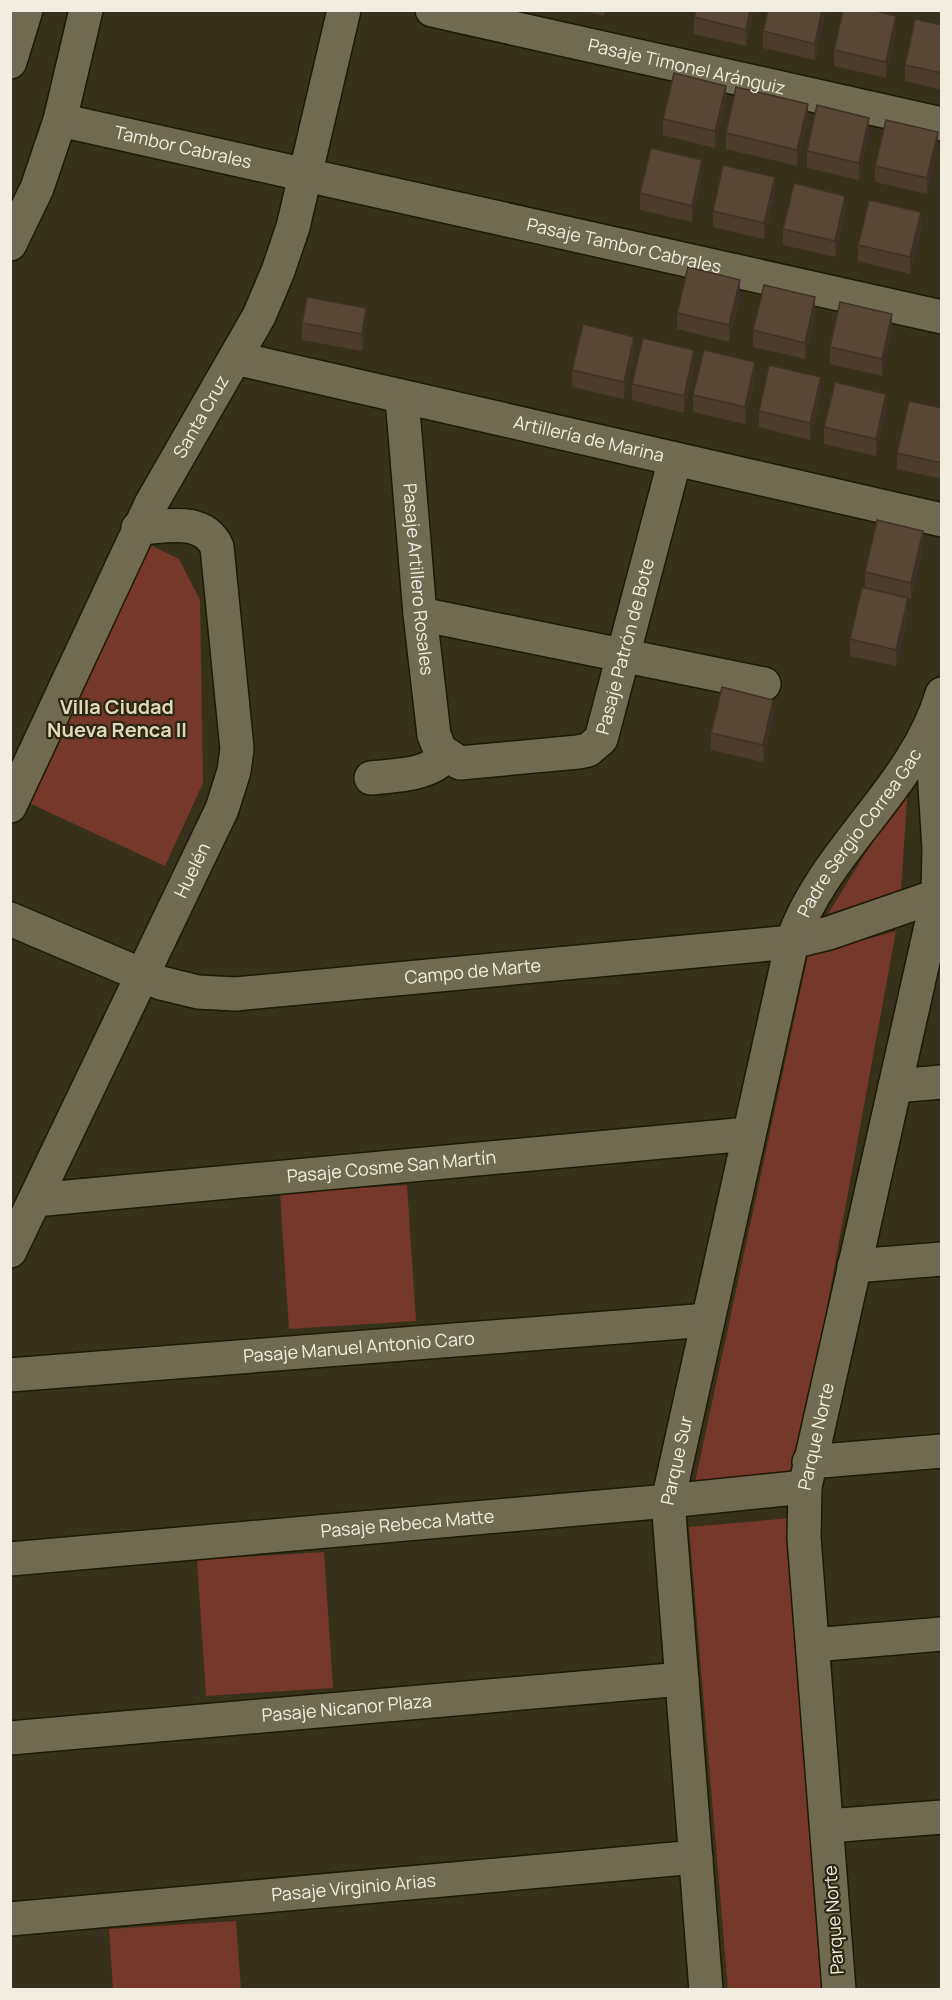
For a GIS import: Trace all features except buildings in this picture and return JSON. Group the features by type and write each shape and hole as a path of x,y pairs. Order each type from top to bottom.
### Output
{"street":[{"path":"10,62 26,10"},
{"path":"10,244 37,188 60,120 86,10"},
{"name":"Santa Cruz","path":"10,806 138,528 259,316 278,271 306,175 344,10"},
{"name":"Pasaje Timonel Aránguiz","path":"432,10 942,124"},
{"name":"Tambor Cabrales","path":"60,120 306,175"},
{"name":"Pasaje Tambor Cabrales","path":"306,175 942,317"},
{"name":"Artillería de Marina","path":"235,358 942,520"},
{"name":"Pasaje Artillero Rosales","path":"402,398 420,614 434,735 446,756"},
{"name":"Pasaje Patrón de Bote","path":"446,756 468,763 588,750 601,739 605,731 675,459"},
{"name":"Huelén","path":"10,1251 222,809 234,771 237,749 217,547 213,540 199,528 188,525 138,528"},
{"path":"420,614 764,684"},
{"name":"Padre Sergio Correa Gac","path":"792,942 811,900 910,763 931,725 942,694"},
{"name":"Padre Sergio Correa Gac","path":"931,725 940,894"},
{"path":"371,778 422,771 435,766 446,756"},
{"name":"Campo de Marte","path":"10,919 179,988 235,994 792,942 829,933 940,894"},
{"name":"Parque Norte","path":"838,1989 828,1826 804,1538 807,1475 894,1086 940,894"},
{"name":"Parque Sur","path":"706,1989 668,1501 792,942"},
{"path":"894,1086 942,1082"},
{"name":"Pasaje Cosme San Martín","path":"35,1200 748,1134"},
{"path":"854,1266 942,1259"},
{"name":"Pasaje Manuel Antonio Caro","path":"10,1375 708,1320"},
{"name":"Pasaje Rebeca Matte","path":"10,1559 668,1501 942,1451"},
{"path":"813,1645 942,1634"},
{"name":"Pasaje Nicanor Plaza","path":"10,1738 682,1679"},
{"path":"828,1826 942,1817"},
{"name":"Pasaje Virginio Arias","path":"10,1919 696,1857"}],"shaded area":[{"path":"146,543 179,559 200,600 203,783 165,866 27,802"},
{"path":"908,784 901,891 828,914"},
{"path":"896,931 797,1471 695,1482 808,955"},
{"path":"407,1185 416,1321 289,1329 280,1193"},
{"path":"791,1518 831,1989 728,1989 689,1527"},
{"path":"324,1552 333,1688 206,1696 197,1560"},
{"path":"236,1921 241,1989 113,1989 109,1929"}],"district":[{"name":"Villa Ciudad Nueva Renca II","path":"117,718"}]}
